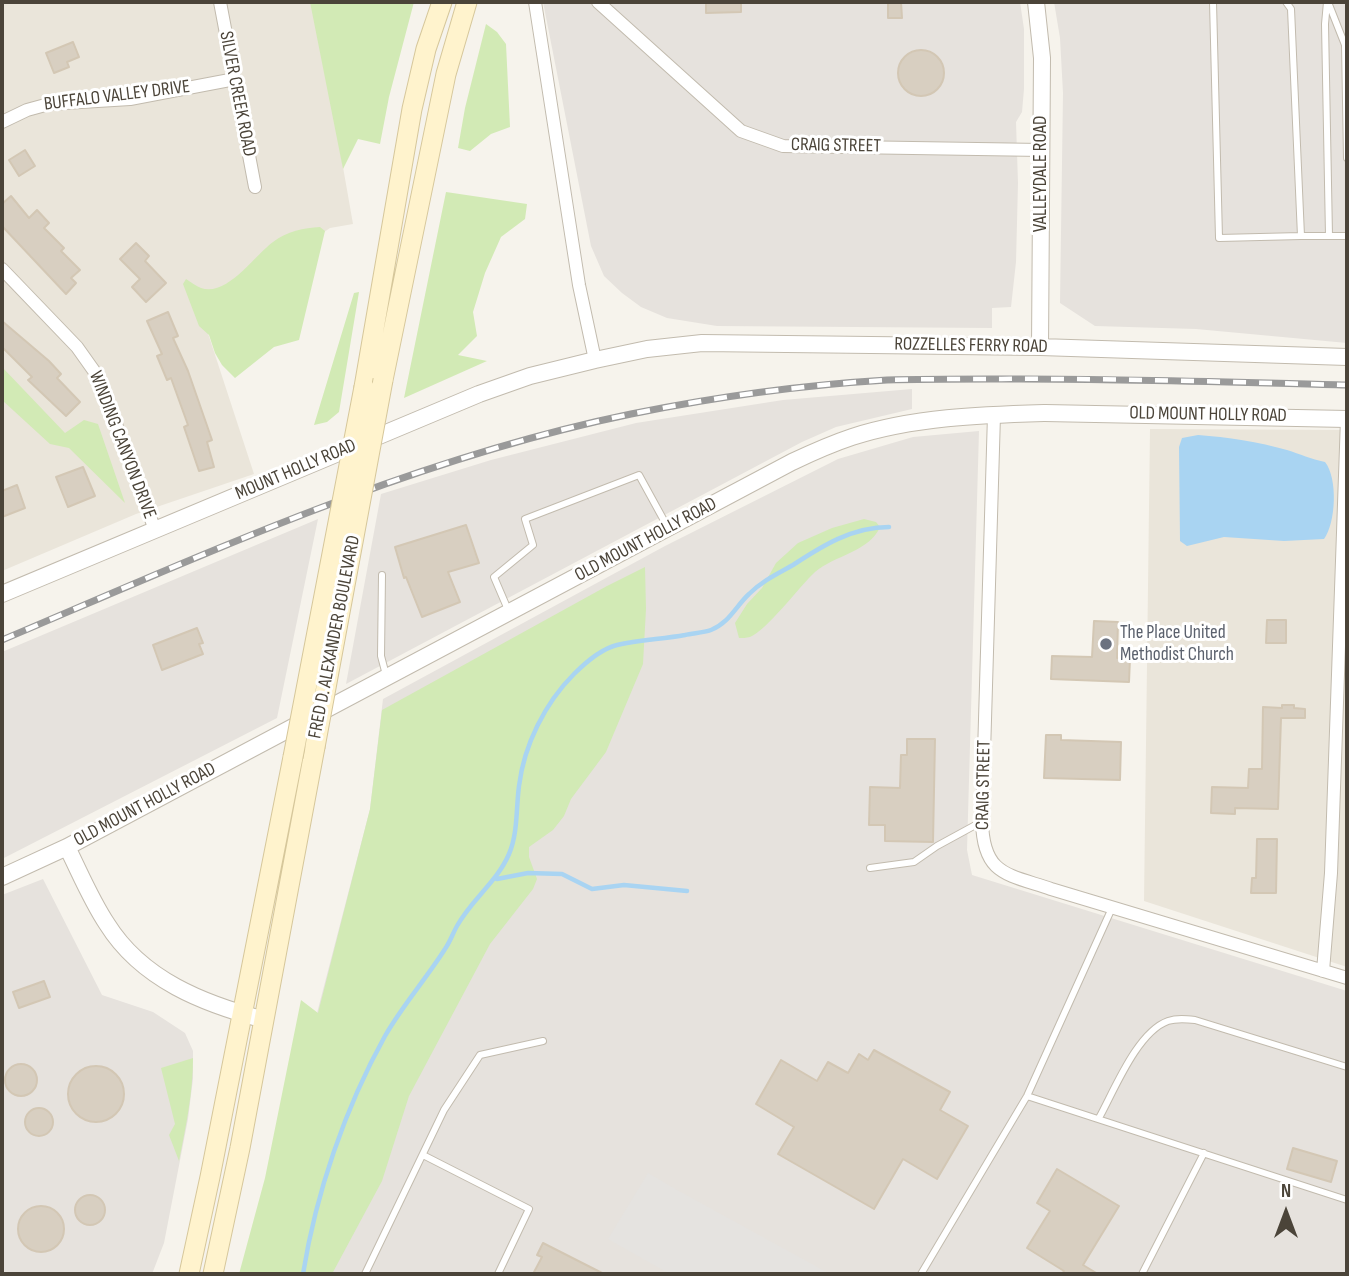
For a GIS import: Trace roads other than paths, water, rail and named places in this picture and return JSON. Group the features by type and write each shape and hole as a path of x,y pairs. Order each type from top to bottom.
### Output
{"main road":[{"name":"FRED D. ALEXANDER BOULEVARD","path":"189,1274 364,387 412,109 426,50 442,2"},
{"name":"FRED D. ALEXANDER BOULEVARD","path":"213,1274 265,1020 383,380 441,94 467,2"}],"street":[{"name":"SILVER CREEK ROAD","path":"220,2 255,187"},
{"path":"535,2 579,285 596,360"},
{"name":"CRAIG STREET","path":"598,2 741,131 783,146 1042,150"},
{"name":"VALLEYDALE ROAD","path":"1036,2 1042,58 1040,347"},
{"name":"BUFFALO VALLEY DRIVE","path":"2,122 48,104 130,99 235,79"},
{"name":"WINDING CANYON DRIVE","path":"2,269 77,347 95,370 155,530"},
{"name":"ROZZELLES FERRY ROAD","path":"596,360 647,349 726,343 1040,347 1347,357"},
{"name":"MOUNT HOLLY ROAD","path":"2,594 480,394 530,376 596,360"},
{"name":"OLD MOUNT HOLLY ROAD","path":"2,877 67,847 792,462 851,437 935,419 1045,412 1347,419"},
{"name":"CRAIG STREET","path":"995,415 982,821 983,844 987,856 1005,873 1347,978"},
{"path":"1323,971 1331,873 1347,419"},
{"path":"67,847 106,923 127,951 152,972 183,991 210,1004 265,1020"}],"lane":[{"path":"1213,2 1219,238 1347,236"},
{"path":"1286,2 1291,9 1301,236"},
{"path":"1328,2 1325,24 1329,236"},
{"path":"1328,2 1345,45 1347,158"},
{"path":"510,613 494,577 534,545 525,519 639,475 668,527"},
{"path":"382,575 382,656 386,677"},
{"path":"870,868 914,862 982,821"},
{"path":"921,1274 1027,1096 1112,908"},
{"path":"1099,1118 1144,1037 1167,1021 1195,1020 1347,1067"},
{"path":"365,1274 444,1110 480,1055 543,1041"},
{"path":"1027,1096 1347,1200"},
{"path":"1142,1274 1204,1153"},
{"path":"423,1155 528,1209 498,1274"}],"water":[{"path":"1198,435 1265,445 1325,462 1332,479 1334,500 1331,522 1324,539 1284,541 1224,537 1187,546 1180,541 1179,447 1182,438"}],"waterway":[{"path":"303,1274 324,1182 357,1092 392,1025 447,946 463,916 504,864 514,838 519,786 531,740 545,711 564,685 588,661 611,647 711,630 728,619 759,585 815,551 862,530 889,527"},
{"path":"497,879 528,873 562,874 592,889 624,885 687,891"}],"railway":[{"path":"2,640 233,542 390,482 550,433 631,414 791,388 887,380 1080,379 1347,385"}],"place":[{"name":"The Place United Methodist Church","path":"1106,644"}]}
